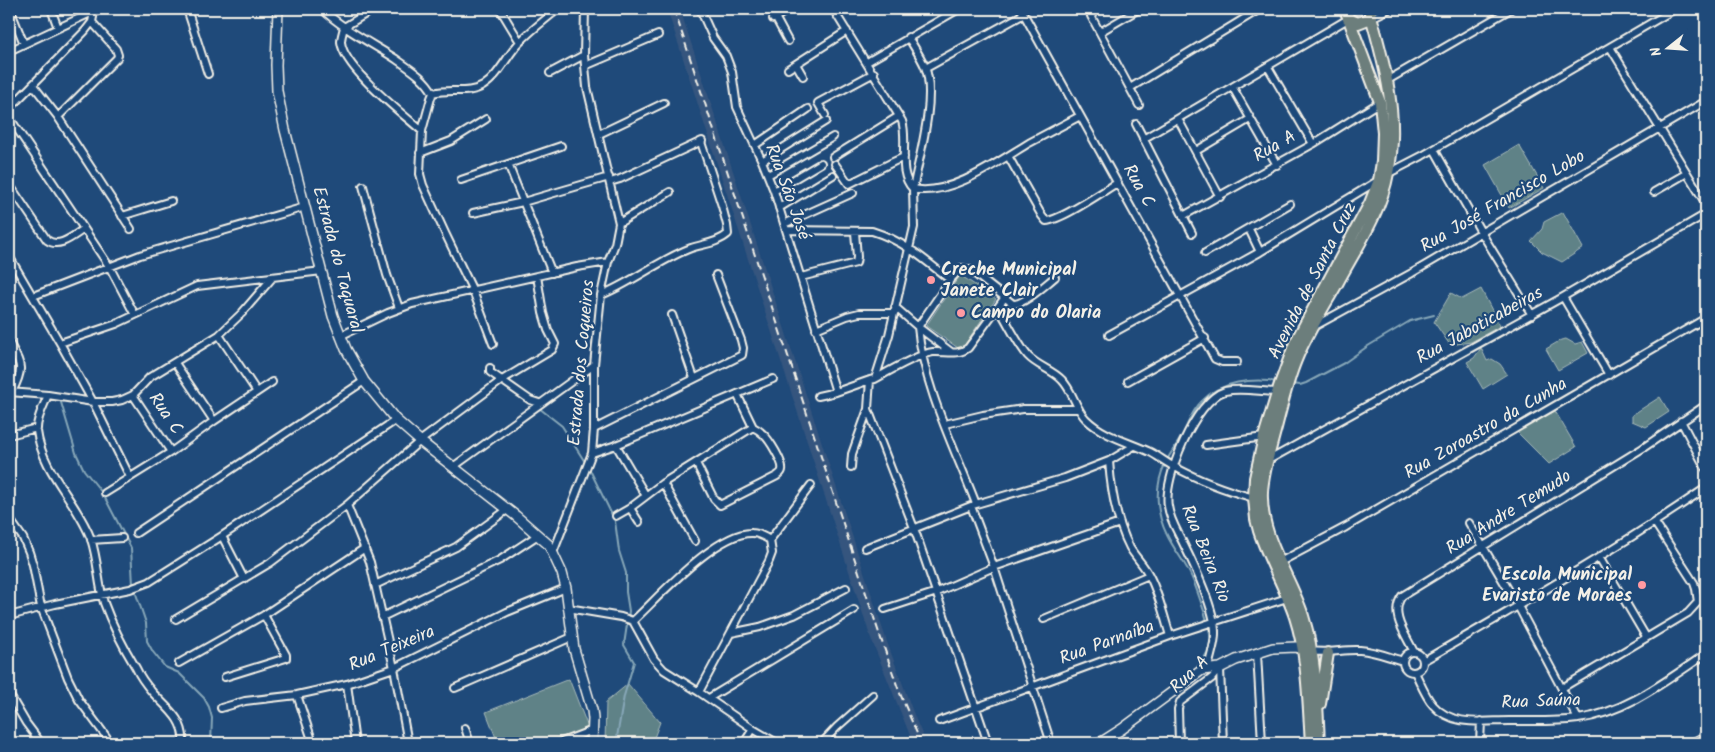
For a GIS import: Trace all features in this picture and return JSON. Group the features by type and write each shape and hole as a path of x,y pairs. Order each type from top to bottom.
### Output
{"main road":[{"name":"Avenida de Santa Cruz","path":"1288,375 1296,343 1359,227 1379,180 1382,162 1383,133 1380,102 1344,9"},
{"name":"Avenida de Santa Cruz","path":"1311,743 1307,650 1261,539 1256,519 1254,498 1258,463 1264,437 1281,389 1313,326 1376,212 1388,173 1392,134 1388,80 1370,14"},
{"path":"1348,19 1356,23 1370,14"},
{"name":"Avenida de Santa Cruz","path":"1281,389 1262,492 1263,507 1268,534 1299,603 1318,720 1319,743"},
{"path":"1318,720 1328,653"}],"street":[{"path":"10,9 24,44"},
{"path":"51,9 58,28"},
{"path":"187,9 208,74"},
{"name":"Estrada do Taquaral","path":"278,9 277,91 332,316 346,349 364,381 396,420 420,442 538,535 549,545 553,553"},
{"path":"322,9 334,21 408,68 424,80 434,93"},
{"path":"374,9 344,27 341,43 347,58 380,94 422,130"},
{"path":"500,9 520,42"},
{"path":"493,344 473,291 423,185 420,174 422,130 434,93 474,90 482,87 492,79 520,42 558,9"},
{"name":"Estrada dos Coqueiros","path":"553,553 592,453 594,365 601,295 619,223 610,179 590,104 584,56 585,9"},
{"name":"Rua São José","path":"700,9 713,38 726,56 732,72 737,107 774,191 836,392"},
{"path":"788,41 774,18 789,9"},
{"path":"834,9 902,121 905,132 904,158 906,177 913,189 921,191 930,190 955,183 1080,116"},
{"path":"867,62 959,9"},
{"path":"1100,32 1139,9"},
{"path":"1130,88 1260,9"},
{"path":"1370,14 1389,9"},
{"path":"1388,80 1511,9"},
{"path":"1388,173 1434,149 1676,9"},
{"path":"9,51 95,10"},
{"path":"9,110 86,31 92,22 95,10"},
{"path":"926,68 1023,11"},
{"name":"Rua C","path":"1023,11 1117,183 1181,294 1215,359 1222,362 1237,362"},
{"path":"1091,16 1139,105"},
{"path":"1143,140 1348,19"},
{"path":"58,117 117,58 116,49 92,22"},
{"path":"788,69 847,32"},
{"path":"585,66 658,35"},
{"path":"851,468 852,454 868,409 872,379 889,335 914,227 913,189 929,96 926,68 908,37"},
{"path":"1610,47 1706,204"},
{"path":"550,73 584,56"},
{"path":"796,64 803,76"},
{"path":"1268,67 1313,144"},
{"path":"762,161 825,118 818,103 874,73"},
{"path":"33,85 58,117 131,229"},
{"path":"1234,88 1277,165"},
{"name":"Rua José Francisco Lobo","path":"1313,326 1412,273 1706,101"},
{"name":"Rua A","path":"1183,216 1277,165 1380,102"},
{"path":"599,134 664,103"},
{"path":"755,145 808,109"},
{"path":"9,116 109,266 135,315"},
{"path":"833,157 899,116"},
{"path":"420,153 451,140 486,119"},
{"path":"1178,119 1220,197"},
{"path":"1196,151 1250,119"},
{"path":"1136,124 1192,233"},
{"path":"768,175 833,137"},
{"path":"473,213 610,179 620,179 702,142 728,228 726,236 671,257 636,279 601,295"},
{"path":"461,180 561,146"},
{"path":"1434,149 1481,232 1532,315"},
{"path":"1008,156 1046,220 1052,220 1117,183"},
{"path":"835,164 849,184 904,158"},
{"path":"774,191 821,163"},
{"path":"508,164 552,273"},
{"path":"1654,192 1687,173"},
{"path":"779,208 833,175"},
{"path":"1109,335 1260,252 1379,180"},
{"path":"9,184 46,240 54,244 62,242 84,229"},
{"path":"363,186 387,275 399,308"},
{"path":"619,223 670,192"},
{"path":"785,227 853,193"},
{"path":"122,216 171,201"},
{"path":"1206,254 1290,204"},
{"path":"33,296 140,254 306,207"},
{"name":"Rua Jaboticabeiras","path":"1267,461 1532,315 1706,214"},
{"path":"785,227 855,232 872,231 909,247 950,280"},
{"path":"1249,229 1260,252"},
{"path":"801,277 856,264 855,232"},
{"path":"9,256 93,402 130,477"},
{"path":"340,336 399,308 537,276 608,262"},
{"path":"1051,743 974,505 930,382 922,355 918,327 950,280 961,268 966,268 1013,304 1019,304 1055,277"},
{"path":"60,342 116,324 197,286 322,271"},
{"path":"594,429 694,378 739,358 744,352 716,275"},
{"path":"176,618 270,564 347,505 420,442 502,380 552,350 555,342 548,330 543,312 537,276"},
{"path":"9,342 21,368 20,374 10,392 48,394 93,402 122,400 133,395 150,377 219,336 273,277"},
{"path":"818,396 836,392 872,379 922,355 934,352 960,352 968,348 1005,297"},
{"path":"1563,297 1609,375"},
{"path":"998,308 1029,356 1062,379 1086,419 1095,426 1108,434 1151,452 1172,466 1208,483 1254,498"},
{"path":"816,329 859,313 894,310 952,353"},
{"path":"672,315 694,378"},
{"name":"Rua Zoroastro da Cunha","path":"1280,562 1346,527 1706,318"},
{"path":"219,336 257,392"},
{"path":"1128,381 1205,338"},
{"path":"175,363 214,421"},
{"path":"453,467 594,365"},
{"path":"490,368 490,372 537,405"},
{"path":"592,453 616,445 773,379"},
{"path":"136,533 364,381"},
{"path":"105,493 171,452 272,382"},
{"name":"Rua Beira Rio","path":"1208,668 1215,634 1210,623 1199,575 1174,526 1169,510 1168,493 1172,466 1193,421 1200,411 1217,395 1238,390 1281,389"},
{"path":"48,394 38,419 37,428 43,454 91,540 104,602 113,622 136,668 153,692 176,717 183,735 183,743"},
{"path":"696,462 714,500 720,505 782,472 782,464 770,442 754,427 738,394"},
{"name":"Rua C","path":"133,395 171,452"},
{"name":"Rua Andre Temudo","path":"1414,652 1398,616 1397,606 1399,601 1408,592 1643,448 1706,405"},
{"path":"868,409 937,592 988,743"},
{"path":"945,424 983,415 1023,409 1079,409"},
{"path":"9,616 41,607 140,586 222,536 396,420"},
{"path":"1681,421 1706,469"},
{"path":"616,516 696,462 754,427"},
{"path":"9,435 37,428"},
{"path":"1206,445 1264,437"},
{"path":"616,445 646,496"},
{"path":"865,548 974,505 1065,478 1109,461 1134,446"},
{"path":"1109,461 1111,488 1120,523 1129,546 1149,575 1160,602 1170,636"},
{"path":"663,484 694,541"},
{"path":"700,692 769,561 772,552 770,540 811,485"},
{"path":"1423,661 1655,523 1706,488"},
{"path":"347,505 365,548 375,585 394,668 408,743"},
{"path":"630,508 639,522"},
{"path":"375,585 456,547 507,510"},
{"path":"9,518 29,552 41,607 68,678 79,700 111,743"},
{"path":"885,609 937,592 994,567 1120,523"},
{"path":"1469,523 1518,606 1578,719"},
{"path":"1562,688 1688,613 1698,602 1694,583 1655,523"},
{"path":"632,620 716,545 749,533 754,533 770,540"},
{"path":"382,617 500,560 538,535"},
{"path":"222,536 244,579"},
{"path":"91,540 122,538"},
{"path":"180,663 264,614 365,548"},
{"path":"553,553 566,588 572,637 578,665 592,710 592,743"},
{"path":"1599,557 1646,638"},
{"path":"1044,619 1149,575"},
{"name":"Rua Teixeira","path":"221,708 245,701 297,696 347,684 394,668 507,612 566,588"},
{"path":"731,633 760,627 794,615 846,588"},
{"name":"Rua Parnaíba","path":"939,722 1170,636 1287,598"},
{"path":"568,608 632,620 659,666 777,743"},
{"path":"709,698 854,610"},
{"path":"226,677 286,658 286,654 264,614"},
{"path":"455,688 572,637"},
{"name":"Rua A","path":"1179,743 1178,709 1180,702 1212,678 1220,668 1257,653 1280,648 1307,650"},
{"path":"1307,650 1328,653 1358,650 1403,661"},
{"path":"1414,652 1419,654 1423,661 1422,667 1415,672 1406,669 1403,661 1406,654 1414,652"},
{"path":"1257,653 1262,743"},
{"name":"Rua Saúna","path":"1415,672 1432,704 1441,713 1450,718 1458,720 1578,719 1606,712 1636,699 1706,654"},
{"path":"1100,743 1189,679 1208,668 1220,668 1223,743"},
{"path":"347,684 356,743"},
{"path":"9,694 26,723 41,743"},
{"path":"822,743 873,695"},
{"path":"297,696 313,743"},
{"path":"1480,743 1481,720"},
{"path":"465,728 470,743"},
{"path":"744,743 753,729"},
{"path":"559,743 593,730"},
{"path":"1692,743 1706,735"}],"shaded area":[{"path":"667,9 680,9 887,642 926,743 913,743 870,636"}],"green space":[{"path":"1519,145 1544,188 1509,208 1485,165"},
{"path":"1563,212 1583,248 1562,262 1542,252 1531,241 1542,229 1544,222"},
{"name":"Campo do Olaria","path":"960,275 996,299 961,350 926,326"},
{"path":"1481,289 1500,326 1471,342 1450,345 1434,322 1451,293 1462,299"},
{"path":"1566,339 1575,344 1582,342 1588,353 1558,370 1546,349"},
{"path":"1481,348 1487,361 1492,359 1500,364 1507,374 1483,389 1467,362 1474,358"},
{"path":"1660,397 1669,412 1646,427 1632,421 1632,415"},
{"path":"1555,411 1576,447 1549,464 1517,432"},
{"path":"569,679 589,730 556,743 498,743 486,712"},
{"path":"628,684 660,722 652,743 605,743 606,702"}],"waterway":[{"path":"1292,384 1300,385 1306,383 1344,363 1410,321 1434,315"},
{"path":"1167,460 1195,409 1210,394 1237,382 1258,380 1278,382"},
{"path":"60,399 76,453 84,470 103,494 131,548 133,585 146,623 147,641 165,667 179,673 204,698 212,718 211,743"},
{"path":"539,408 562,426 585,462"},
{"path":"1165,464 1161,473 1158,491 1160,518 1170,541 1187,567 1194,582 1207,619 1210,634 1207,654 1197,668"},
{"path":"589,468 615,521 619,551 626,573 629,611 624,645 634,662 624,696 616,743"}],"railway":[{"path":"674,9 879,633 899,691 921,743"}],"place":[{"name":"Creche Municipal Janete Clair","path":"931,280"},
{"name":"Campo do Olaria","path":"961,313"},
{"name":"Escola Municipal Evaristo de Moraes","path":"1642,585"}]}
